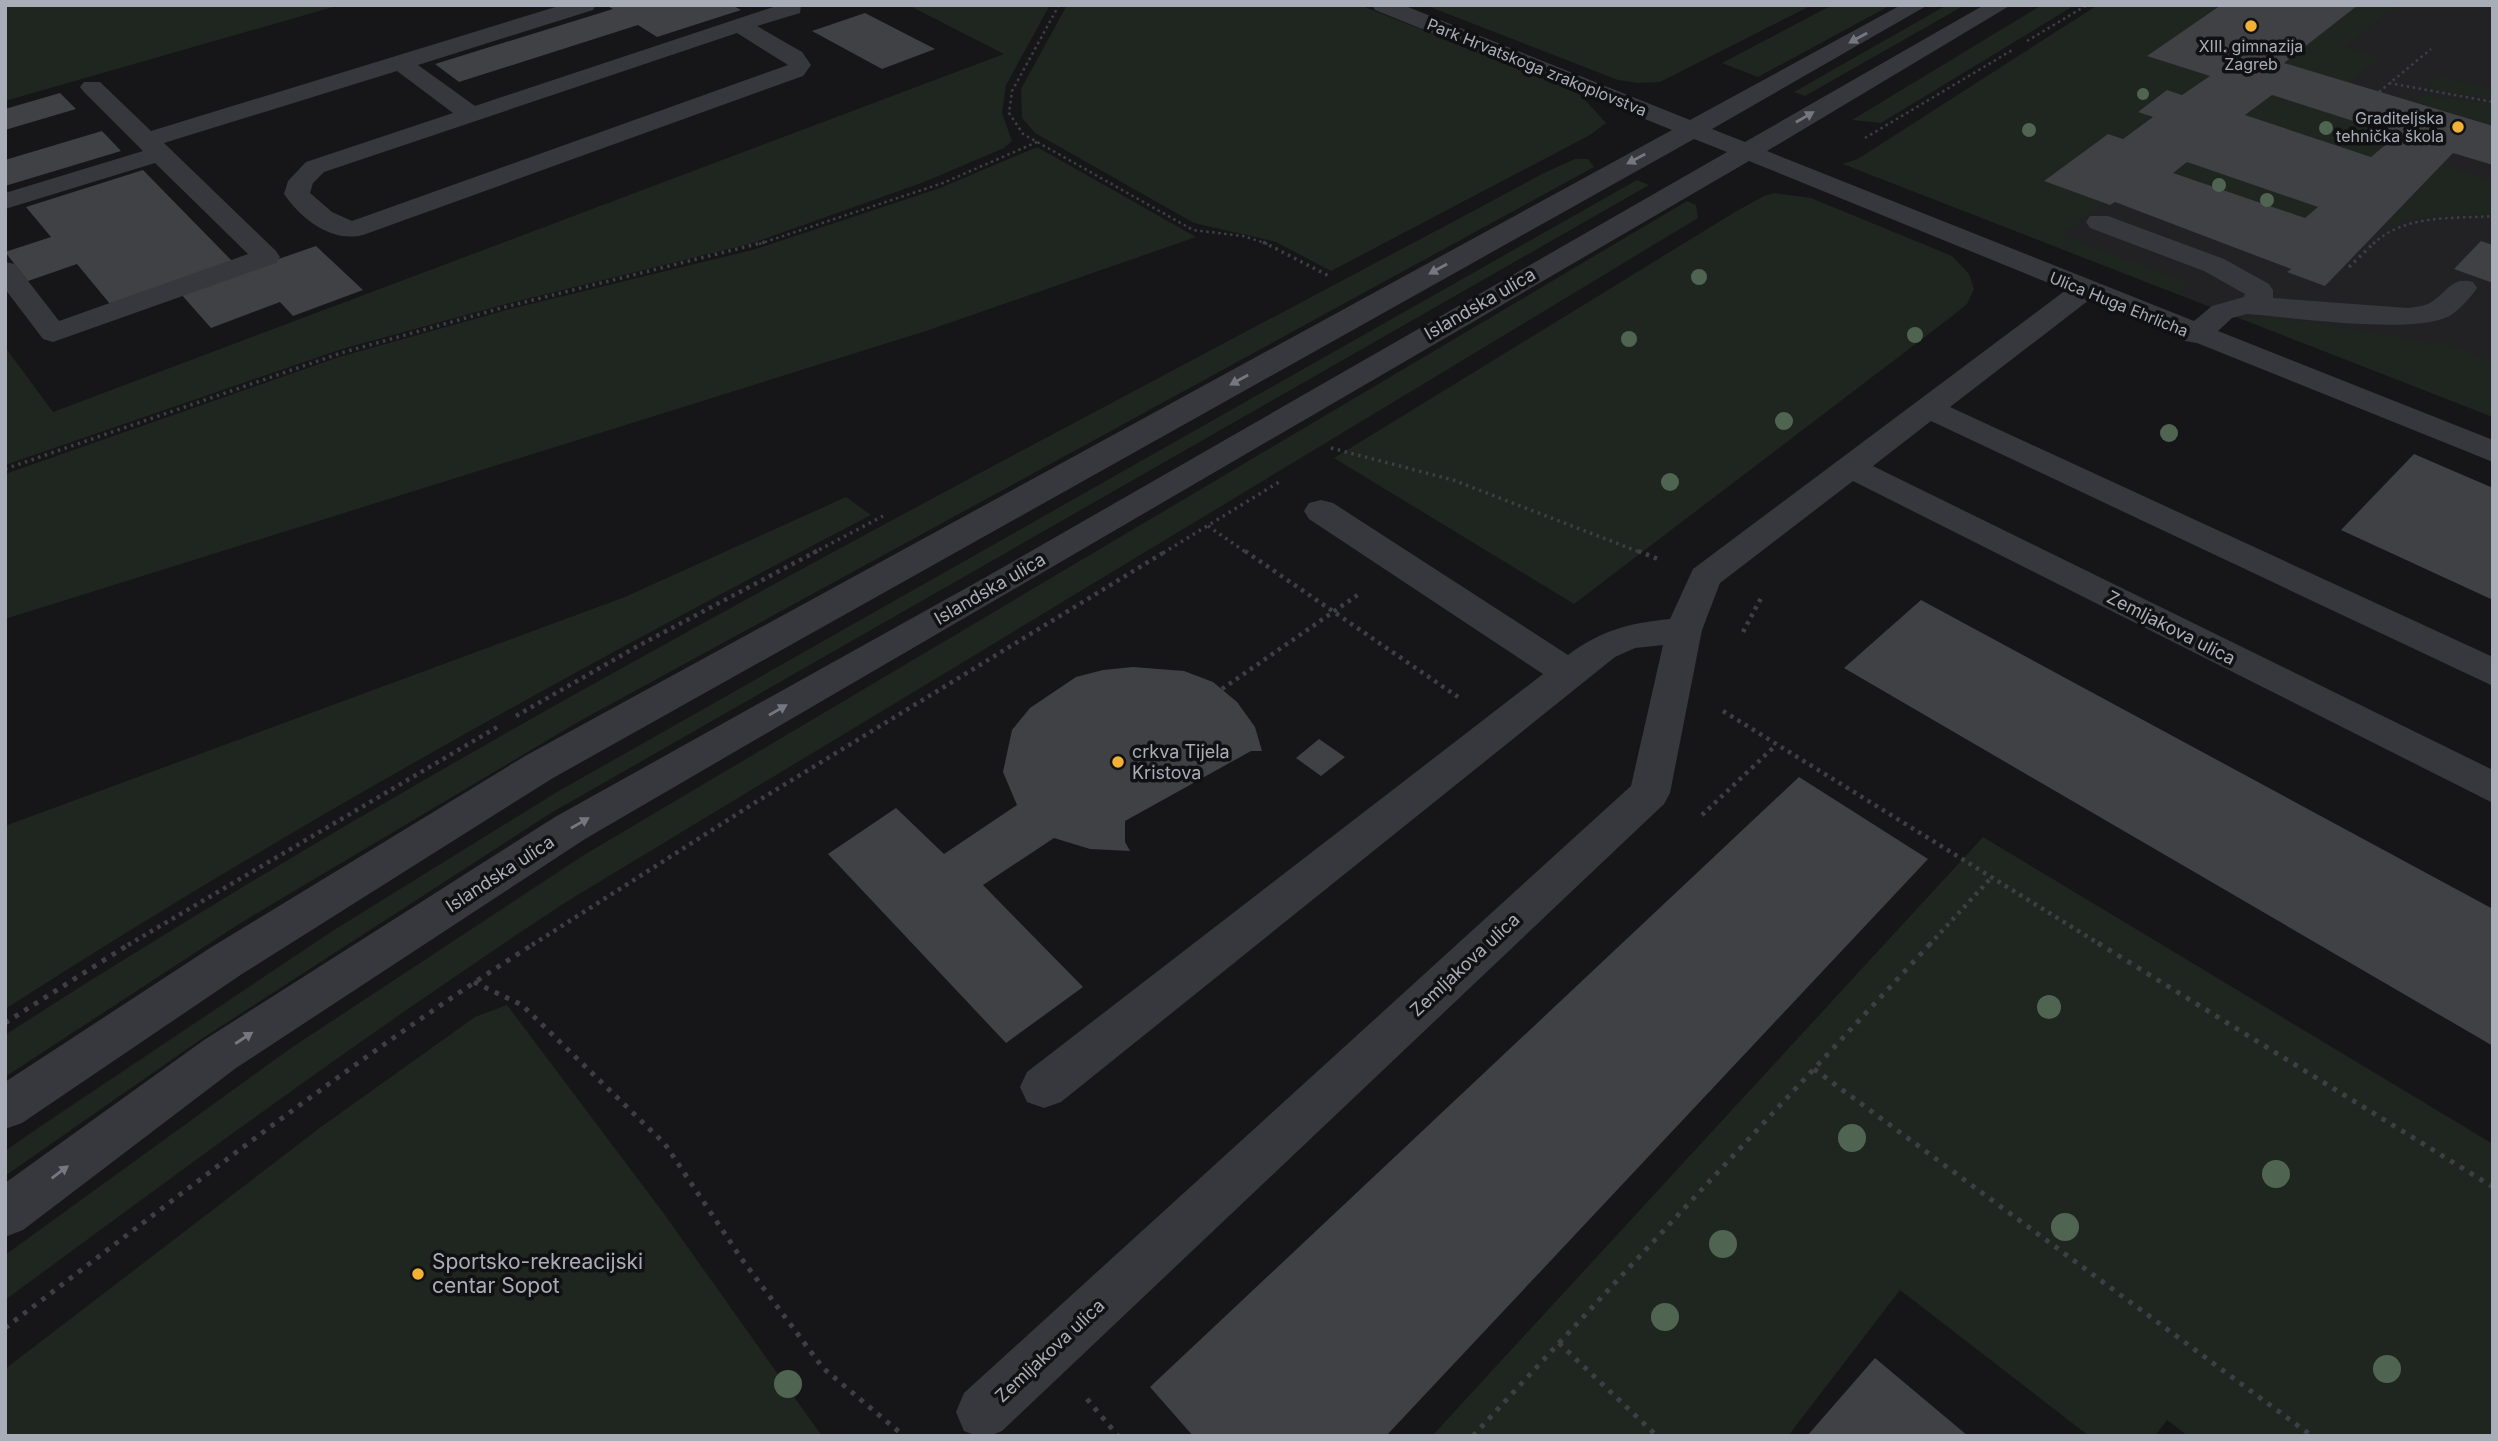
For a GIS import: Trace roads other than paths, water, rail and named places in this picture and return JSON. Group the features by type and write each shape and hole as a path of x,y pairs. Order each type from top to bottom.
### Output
{"street":[{"path":"5,201 154,146 400,63 585,5"},
{"name":"Park Hrvatskoga zrakoplovstva","path":"1383,5 1746,151"},
{"path":"5,1108 226,961 539,767 1917,5"},
{"name":"Islandska ulica","path":"5,1213 219,1054 570,828 998,585 2000,5"},
{"path":"739,25 794,57 800,65 796,71 354,229 343,229 324,220 297,194 301,181 315,167 793,6"},
{"path":"400,63 472,115"},
{"path":"5,270 53,333 266,257 92,87"},
{"name":"Ulica Huga Ehrlicha","path":"1746,151 2195,335 2493,452"},
{"path":"2099,222 2214,265 2259,290 2258,306"},
{"path":"2195,335 2222,312 2245,305 2408,317 2439,310 2463,288"},
{"name":"Zemljakova ulica","path":"983,1412 1650,793 1684,630 1705,577 2084,290"},
{"path":"1928,408 2493,673"},
{"name":"Zemljakova ulica","path":"1850,467 2493,788"},
{"path":"1321,511 1569,673"},
{"path":"1044,1087 1602,648 1628,636 1684,630"}],"place":[{"name":"XIII. gimnazija Zagreb","path":"2251,26"},
{"name":"Graditeljska tehnička škola","path":"2458,127"},
{"name":"crkva Tijela Kristova","path":"1118,762"},
{"name":"Sportsko-rekreacijski centar Sopot","path":"418,1274"}]}
